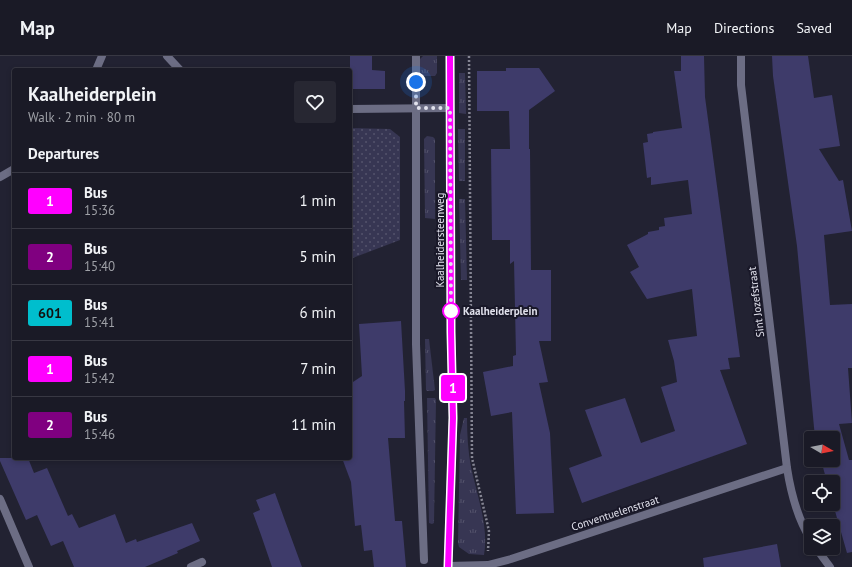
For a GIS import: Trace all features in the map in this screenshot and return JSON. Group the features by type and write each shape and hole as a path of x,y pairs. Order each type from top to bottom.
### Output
{"street":[{"path":"97,68 102,56"},
{"path":"167,56 178,68"},
{"path":"416,56 416,344 424,560"},
{"name":"Kaalheidersteenweg","path":"448,567 453,418 451,332 450,56"},
{"name":"Sint Jozefstraat","path":"741,56 741,85 787,468 791,491 798,515 804,527"},
{"path":"352,108 450,108"},
{"path":"0,177 12,171"},
{"name":"Conventuelenstraat","path":"448,567 488,565 518,557 787,468"},
{"path":"0,499 29,567"},
{"path":"821,555 830,567"},
{"path":"191,567 202,562"}],"path":[{"path":"469,56 472,458 488,531 488,565"}],"green space":[{"path":"423,56 437,56 437,73 435,76 421,76 420,59"},
{"path":"459,73 465,73 466,114 459,113"},
{"path":"352,128 390,129 400,137 400,240 352,258"},
{"path":"458,129 465,129 465,181 459,181"},
{"path":"427,136 435,139 435,219 425,218 424,139"},
{"path":"459,199 465,199 467,280 461,280"},
{"path":"425,339 429,339 435,390 433,391 426,390"},
{"path":"427,398 435,398 436,400 434,523 432,524 429,523"},
{"path":"464,418 467,418 470,461 484,522 484,555 469,554 459,547 458,543 460,435"}],"building":[{"path":"350,56 372,56 372,70 385,71 385,89 352,89 352,68 350,68"},
{"path":"681,56 704,56 705,97 740,357 728,358 730,369 720,370 747,444 582,503 569,468 602,456 585,410 625,398 641,443 675,431 661,387 677,382 674,361 668,340 697,336 692,289 647,299 630,272 639,267 627,245 648,234 648,232 659,230 659,227 665,226 664,218 692,214 688,180 651,185 651,177 647,178 643,143 648,142 647,134 682,128 674,71 681,71"},
{"path":"772,56 808,56 814,98 832,95 840,146 819,149 839,181 843,180 852,231 824,235 830,305 852,304 852,368 848,368 852,423 839,424 849,460 852,460 852,552 847,553 840,528 840,519 837,519 835,511 840,511 840,475 825,475 823,467 840,467 840,431 814,431 797,246 773,76"},
{"path":"506,68 539,68 555,91 529,110 531,270 551,270 551,341 539,341 548,382 539,383 550,433 554,513 516,514 512,412 491,416 483,372 513,366 513,356 516,355 514,261 510,264 510,240 492,240 491,149 510,149 509,111 477,111 477,71 506,71"},
{"path":"401,321 405,391 405,438 388,438 395,521 402,521 406,567 374,567 372,550 364,551 361,525 355,526 351,482 343,460 352,460 352,383 362,376 359,324"},
{"path":"0,458 29,460 34,473 47,468 68,516 72,514 79,528 115,514 126,543 136,539 137,542 192,523 200,541 177,551 178,553 145,567 74,567 63,541 51,546 37,515 26,520"},
{"path":"275,493 302,567 272,567 253,513 260,510 256,500"},
{"path":"777,544 781,567 704,567 703,558"}],"bus line":[{"name":"1","path":"448,567 453,418 451,332 450,56"}],"place":[{"name":"Kaalheiderplein","path":"451,311"}],"route":[{"path":"416,82 416,108 450,108 451,316 451,311"}]}
